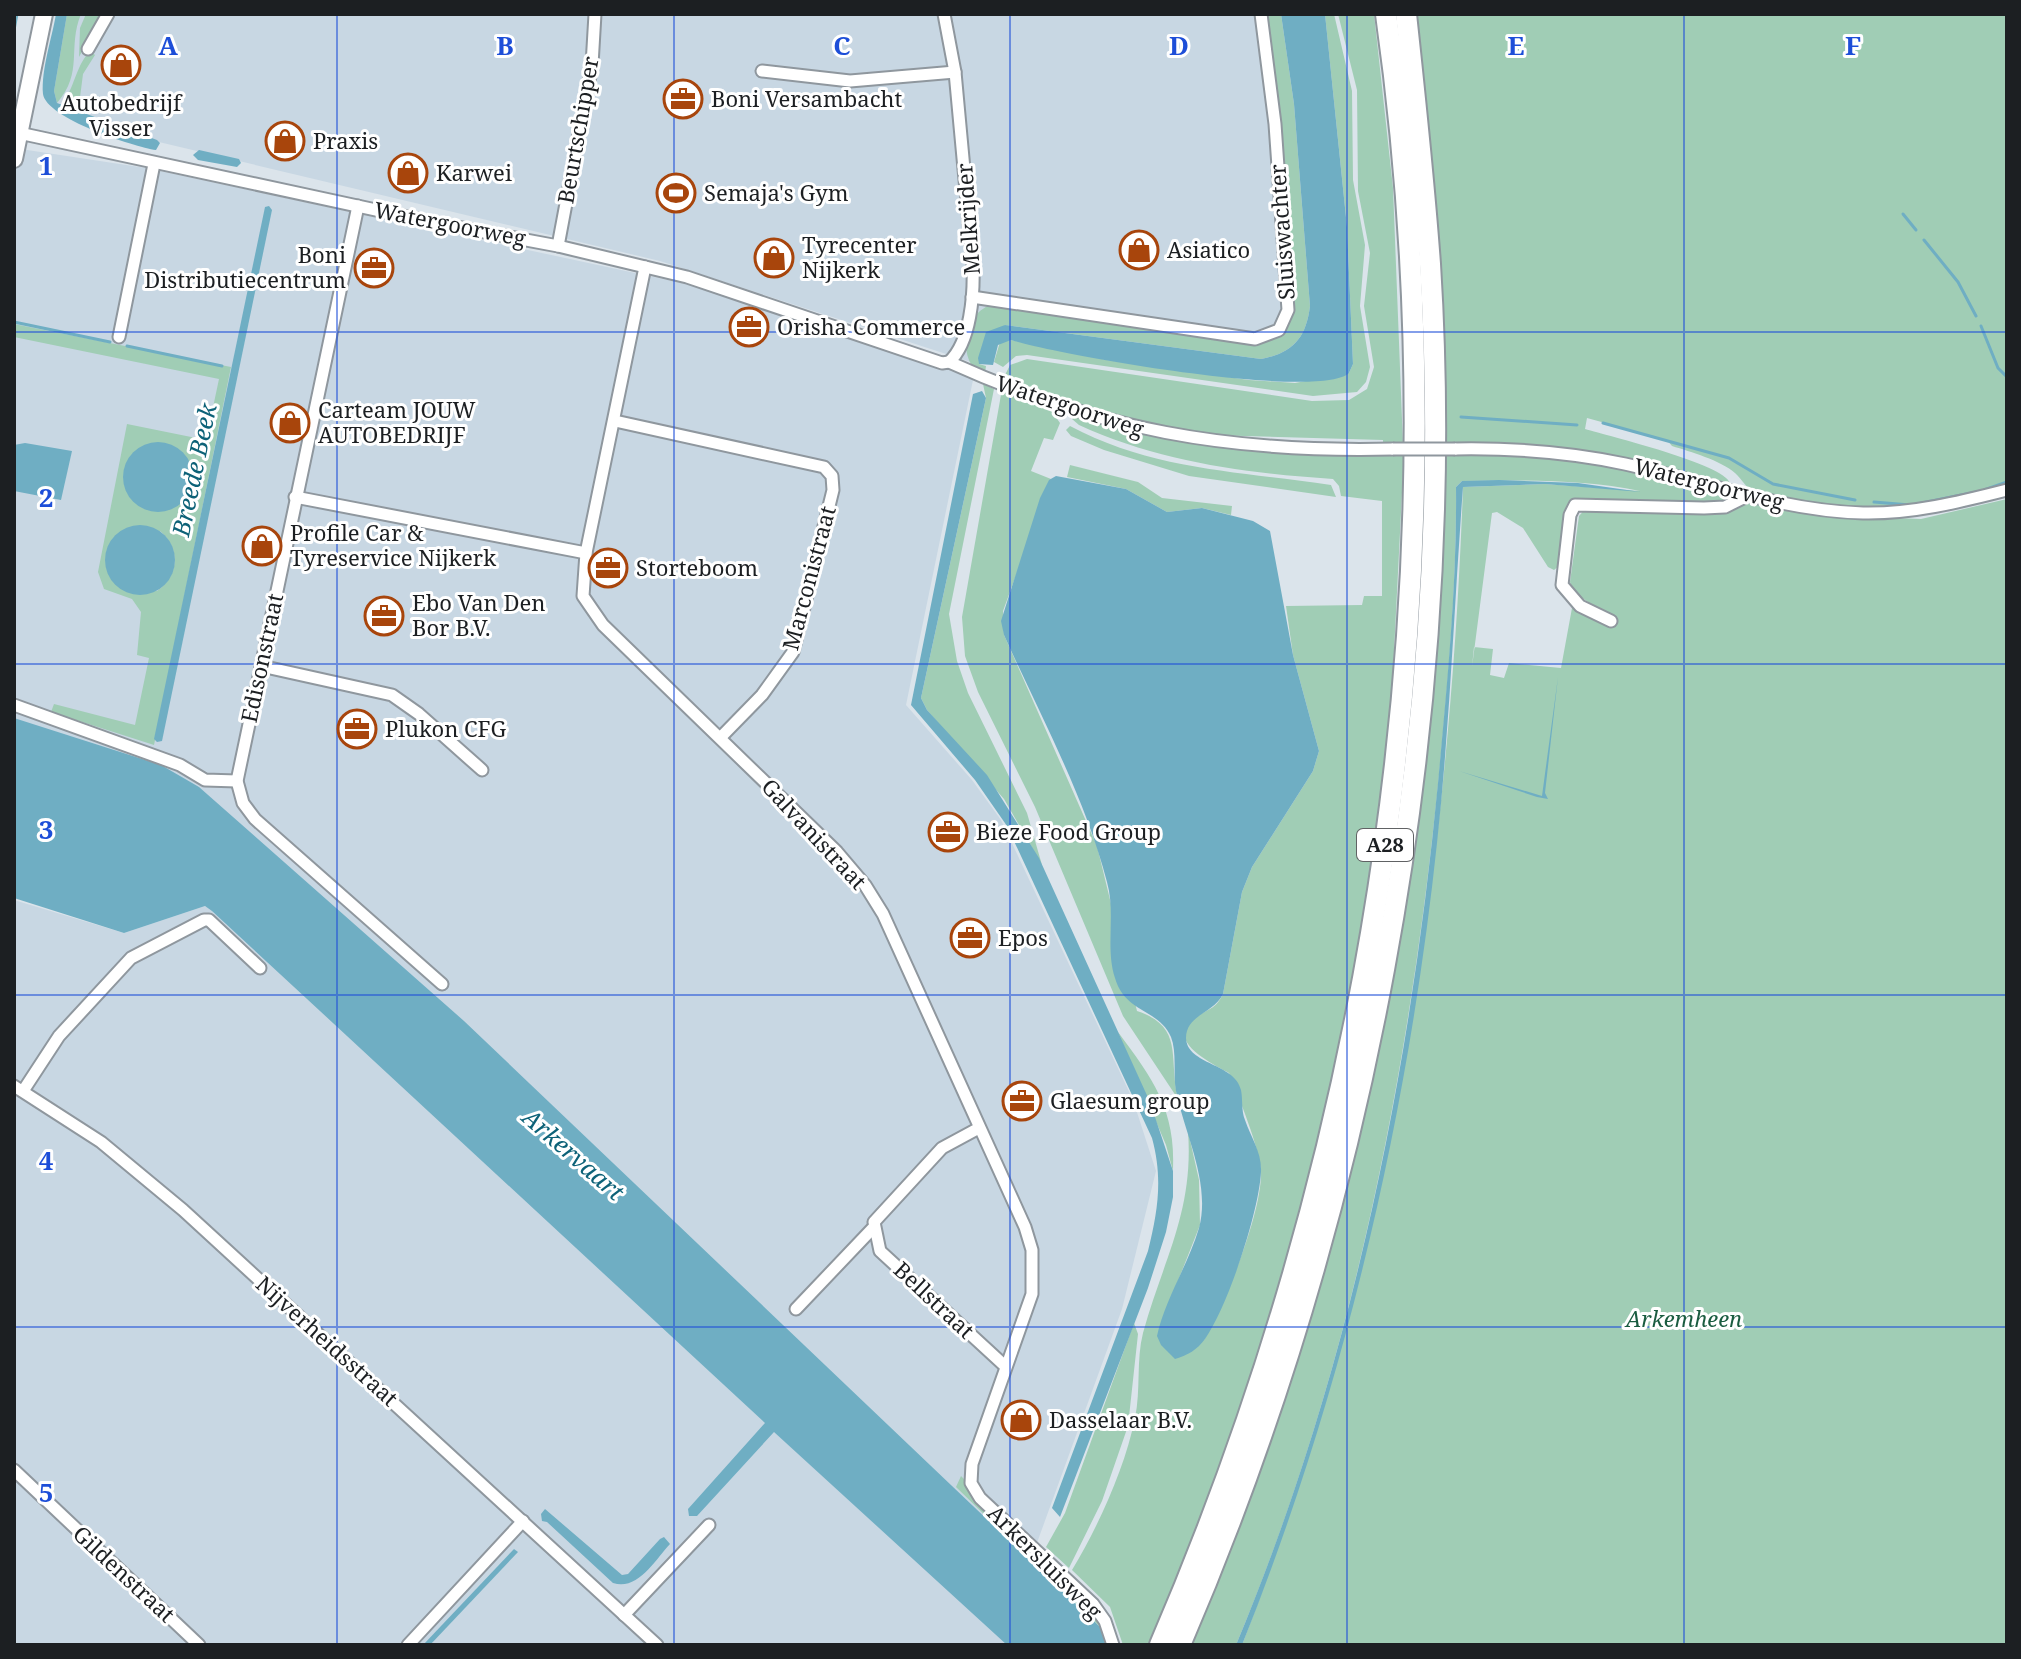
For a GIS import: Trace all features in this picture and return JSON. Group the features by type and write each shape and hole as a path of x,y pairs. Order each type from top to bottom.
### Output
{"highway":[{"name":"A28","path":"1160,1645 1195,1565 1239,1446 1319,1184 1350,1056 1391,806 1403,711 1409,623 1414,419 1406,200 1386,14"},
{"name":"A28","path":"1180,1645 1252,1462 1301,1313 1338,1185 1389,941 1407,819 1425,632 1433,423 1430,267 1406,14"}],"main road":[{"path":"14,159 44,14"}],"street":[{"path":"88,49 108,14"},
{"name":"Beurtschipper","path":"558,246 592,65 595,14"},
{"name":"Melkrijder","path":"944,14 955,72 973,266 972,297 962,342 949,362"},
{"name":"Sluiswachter","path":"972,297 1255,339 1279,330 1288,310 1275,124 1261,14"},
{"path":"762,71 850,81 955,72"},
{"name":"Watergoorweg","path":"19,133 154,164 558,246 687,277 942,363 949,362 1068,409 1160,434 1257,447 1501,448 1596,458 1747,496 1863,513 1923,510 2007,490"},
{"path":"119,337 154,164"},
{"name":"Edisonstraat","path":"237,781 358,206"},
{"name":"Galvanistraat","path":"645,267 586,553 583,596 592,611 837,852 865,885 883,914 1025,1227 1032,1250 1032,1294 972,1464 971,1483"},
{"name":"Marconistraat","path":"615,421 824,467 832,476 833,490 793,652 762,695 721,737"},
{"path":"1611,621 1580,606 1562,585 1570,515 1575,505 1725,507 1747,496"},
{"path":"295,497 586,553"},
{"path":"261,666 392,695 419,714 482,770"},
{"path":"14,705 180,765 205,780 237,781 243,803 255,819 442,984"},
{"path":"19,1088 59,1036 131,958 204,920 209,920 260,968"},
{"name":"Nijverheidsstraat","path":"19,1088 101,1142 174,1202 657,1645"},
{"path":"796,1309 874,1227 874,1222 942,1148 979,1128"},
{"name":"Bellstraat","path":"874,1227 880,1251 1005,1366"},
{"name":"Gildenstraat","path":"14,1470 199,1645"},
{"name":"Arkersluisweg","path":"971,1483 985,1502 1093,1604 1105,1621 1113,1645"},
{"path":"408,1645 523,1521"},
{"path":"624,1615 709,1525"}],"shaded area":[{"path":"63,14 1271,14 1304,318 1266,351 1017,321 974,363 660,261 87,125 53,106 49,85"},
{"name":"Arkervaart","path":"14,148 146,168 719,291 953,370 973,380 906,705 972,780 1001,820 1133,1100 1156,1171 1122,1309 1030,1562 14,731"},
{"name":"Arkervaart","path":"14,900 124,933 205,906 213,911 771,1428 1013,1645 14,1645"}],"green space":[{"path":"67,14 81,14 75,38 73,70 57,103 54,91"},
{"path":"86,14 102,14 79,57 80,28"},
{"path":"1266,14 1281,14 1294,104 1310,306 1305,327 1296,342 1282,353 1261,359 1005,325 979,364 986,366 985,373 972,366 966,350 967,333 975,317 988,306 1249,343 1268,341 1281,333 1289,320 1293,302 1283,158"},
{"path":"1325,14 1334,14 1352,91 1353,180 1365,245 1360,306 1370,367 1366,382 1357,392 1313,396 1027,355 1016,356 1003,367 994,362 1000,342 1011,340 1107,360 1249,380 1295,383 1349,373 1353,364 1347,227"},
{"path":"1338,14 1374,14 1393,188 1403,445 1383,445 1383,440 1208,435 1112,419 1005,381 1010,365 1027,359 1312,401 1349,400 1367,389 1374,367 1364,306 1370,253 1358,191 1357,90"},
{"path":"1414,14 2007,14 2007,483 1985,492 1921,504 1846,506 1780,500 1753,492 1729,468 1672,446 1667,440 1587,418 1585,429 1688,459 1723,476 1730,483 1543,445 1443,445 1437,229 1428,121"},
{"path":"90,51 95,55 83,74 78,113 61,106"},
{"path":"14,324 231,367 154,745 51,712 54,704 135,725 149,658 137,655 141,612 132,599 104,589 98,572 127,424 206,440 219,379 14,337","holes":["160,531 167,538 175,562 170,577 157,591 106,564 107,551"]},
{"path":"983,384 994,389 949,614 957,661 968,693 1027,813 1042,865 1004,799 927,710 921,698 986,398"},
{"path":"1002,389 1048,406 1060,423 1053,440 1044,438 1031,471 1051,479 1003,611 1004,635 1097,846 1137,1011 1152,1018 1168,1035 1178,1099 1123,1016 1035,807 978,692 965,656 962,617"},
{"path":"1075,416 1207,445 1404,453 1388,771 1378,852 1315,1171 1235,1431 1150,1645 1123,1645 1110,1607 1072,1570 1110,1497 1125,1457 1137,1407 1143,1333 1182,1211 1189,1160 1188,1131 1199,1180 1200,1225 1159,1329 1204,1340 1232,1281 1249,1233 1261,1172 1253,1136 1229,1073 1192,1049 1184,1032 1188,1024 1215,1005 1223,994 1242,892 1252,867 1313,771 1319,751 1293,655 1286,606 1362,605 1364,596 1382,596 1382,501 1341,496 1339,486 1333,479 1235,469 1172,457 1079,425 1072,419"},
{"path":"1070,426 1102,441 1166,461 1331,485 1336,497 1189,476 1104,450 1071,436 1066,430"},
{"name":"Arkemheen","path":"1443,453 1574,459 1661,476 1725,498 1719,504 1570,499 1559,566 1554,570 1548,567 1523,528 1497,512 1492,513 1475,647 1493,649 1490,675 1504,678 1509,663 1561,668 1572,608 1583,612 1588,602 1573,591 1570,582 1579,516 1587,507 1742,504 1751,503 1820,515 1921,519 2007,499 2007,1645 1242,1645 1292,1505 1335,1363 1372,1220 1401,1076 1425,930 1443,784 1463,487 1545,484 1640,491 1574,482 1507,480 1462,481 1456,487 1451,641 1424,903 1390,1120 1368,1228 1341,1334 1311,1439 1276,1543 1236,1645 1191,1645 1248,1503 1299,1358 1341,1210 1377,1061 1404,911 1425,759 1438,606"},
{"path":"1070,465 1138,482 1162,498 1232,506 1231,515 1202,508 1167,512 1126,489 1067,477"},
{"path":"1118,1032 1160,1096 1171,1130 1173,1171 1166,1145"},
{"path":"1134,1323 1138,1334 1128,1426 1102,1501 1069,1568 1046,1547 1065,1513"},
{"path":"961,1476 1097,1615 1109,1645 1100,1627 956,1487"}],"water":[{"path":"56,14 67,14 54,91 57,103 157,140 160,143 156,150 92,130 48,103 43,94 44,75"},
{"path":"1281,14 1325,14 1347,227 1353,364 1349,373 1328,380 1290,382 1241,379 1131,364 1011,340 998,345 993,365 979,364 986,332 1005,325 1261,359 1282,353 1296,342 1305,327 1310,306 1294,104"},
{"path":"199,150 239,159 241,163 237,167 198,160 193,155"},
{"path":"269,206 272,210 162,741 157,742 154,739 265,207"},
{"path":"982,391 986,398 921,698 927,710 987,775 1039,858 1150,1102 1173,1171 1173,1197 1166,1232 1148,1288 1060,1517 1052,1508 1148,1251 1157,1208 1158,1181 1152,1138 1007,826 975,780 911,705 973,394"},
{"path":"158,442 177,448 187,458 193,477 187,496 177,506 158,512 139,506 129,496 123,477 129,458 139,448"},
{"path":"25,443 72,451 61,500 14,491 14,445"},
{"path":"1056,476 1126,489 1167,512 1202,508 1253,521 1270,531 1293,655 1319,751 1313,771 1252,867 1242,892 1223,994 1187,1030 1188,1047 1194,1054 1237,1081 1261,1172 1255,1210 1223,1305 1202,1343 1192,1352 1175,1359 1157,1336 1199,1228 1202,1194 1176,1091 1173,1043 1159,1021 1126,998 1115,978 1111,955 1110,894 1098,850 1047,726 1004,635 1001,621 1040,498 1049,480"},
{"path":"1462,481 1578,483 1641,492 1545,484 1463,487 1437,843 1409,1048 1367,1251 1341,1351 1278,1549 1242,1645 1236,1645 1312,1436 1343,1330 1392,1113 1411,1003 1438,783 1453,598 1456,487"},
{"path":"140,525 165,535 175,560 165,585 140,595 115,585 105,560 115,535"},
{"path":"1558,677 1545,793 1548,799 1459,771 1542,796"},
{"path":"14,718 161,765 199,787 464,1021 1100,1627 1106,1645 1007,1645 774,1432 697,1516 689,1516 688,1509 765,1423 205,906 124,933 14,898"},
{"path":"545,1509 622,1575 628,1574 660,1539 664,1537 670,1544 638,1578 630,1583 613,1583 547,1522 542,1521 541,1514"},
{"path":"514,1549 518,1552 430,1645 423,1645"}],"waterway":[{"path":"14,30 17,14"},
{"path":"1903,214 1916,230"},
{"path":"1924,240 1958,282 1976,316"},
{"path":"14,322 110,342"},
{"path":"1981,326 1998,368 2007,377"},
{"path":"127,346 222,366"},
{"path":"1461,417 1577,425"},
{"path":"1603,423 1729,458 1773,484 1855,500"},
{"path":"1984,490 2007,482"},
{"path":"1917,504 1976,492"},
{"path":"1874,502 1910,505"}],"place":[{"name":"Autobedrijf Visser","path":"121,65"},
{"name":"Boni Versambacht","path":"683,99"},
{"name":"Praxis","path":"285,141"},
{"name":"Karwei","path":"408,173"},
{"name":"Semaja's Gym","path":"676,193"},
{"name":"Asiatico","path":"1139,250"},
{"name":"Tyrecenter Nijkerk","path":"774,258"},
{"name":"Boni Distributiecentrum","path":"374,268"},
{"name":"Orisha Commerce","path":"749,327"},
{"name":"Carteam JOUW AUTOBEDRIJF","path":"290,423"},
{"name":"Profile Car & Tyreservice Nijkerk","path":"262,546"},
{"name":"Storteboom","path":"608,568"},
{"name":"Ebo Van Den Bor B.V.","path":"384,616"},
{"name":"Plukon CFG","path":"357,729"},
{"name":"Bieze Food Group","path":"948,832"},
{"name":"Epos","path":"970,938"},
{"name":"Glaesum group","path":"1022,1101"},
{"name":"Dasselaar B.V.","path":"1021,1420"}],"water label":[{"name":"Breede Beek","path":"195,470"}]}
